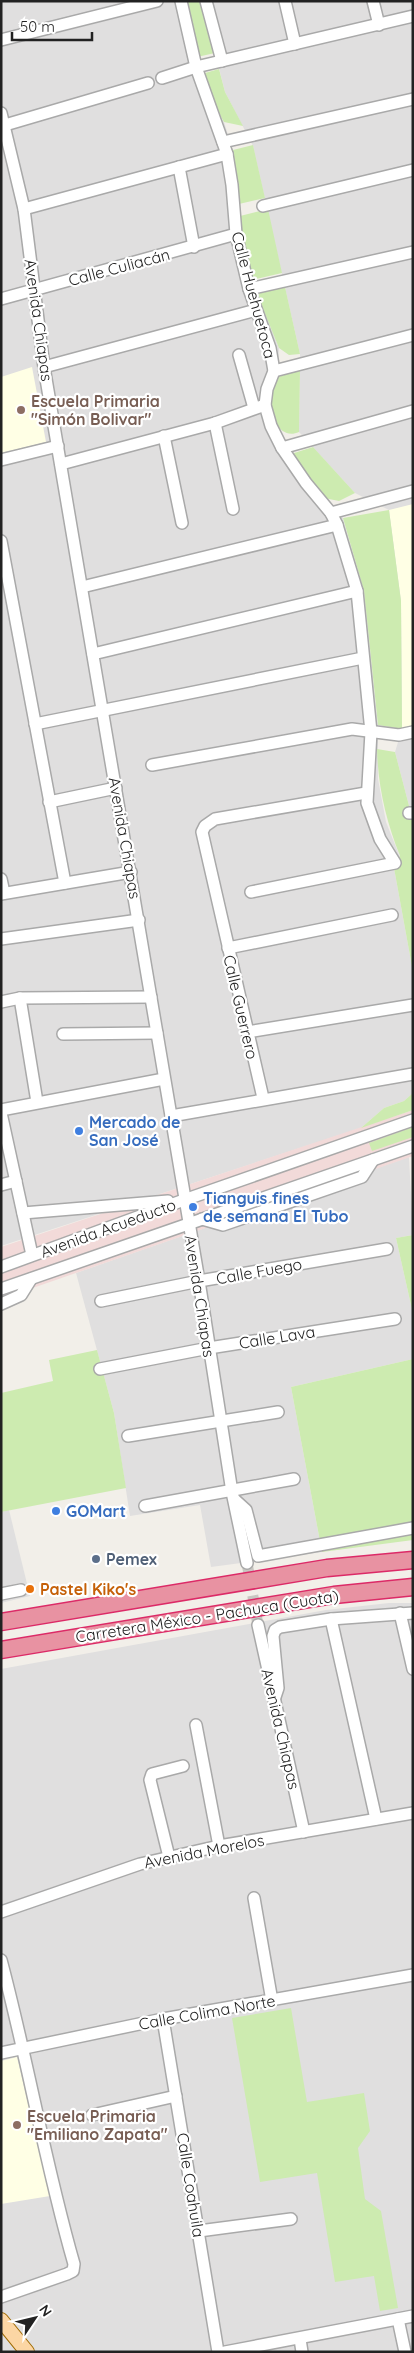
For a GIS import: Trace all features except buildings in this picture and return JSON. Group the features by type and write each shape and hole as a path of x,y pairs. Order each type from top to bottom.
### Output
{"highway":[{"name":"Carretera México - Pachuca (Cuota)","path":"1,1622 327,1568 413,1560"},
{"name":"Carretera México - Pachuca (Cuota)","path":"1,1650 334,1595 413,1587"}],"main road":[{"path":"1,2320 27,2352"}],"street":[{"path":"1,40 157,1"},
{"name":"Calle Huehuetoca","path":"181,1 196,68 227,154 236,234 249,289 270,348 274,371 260,406 282,448 306,483 331,512 358,591 371,732 366,793 367,803 380,839 395,863 251,892"},
{"path":"206,1 222,61"},
{"path":"285,1 296,44"},
{"path":"373,1 379,24"},
{"path":"162,78 222,61 413,16"},
{"path":"5,125 148,83"},
{"path":"223,142 413,99"},
{"name":"Avenida Chiapas","path":"1,113 24,209 44,367 131,872 233,1496 246,1563"},
{"path":"24,209 227,154"},
{"path":"179,167 194,247"},
{"path":"263,206 413,170"},
{"name":"Calle Culiacán","path":"1,299 236,234"},
{"path":"249,289 413,252"},
{"path":"44,367 256,310"},
{"path":"274,371 413,335"},
{"path":"61,464 215,423 260,406 240,355"},
{"path":"282,448 413,411"},
{"path":"215,423 233,509"},
{"path":"164,436 182,523"},
{"path":"1,460 58,446"},
{"path":"331,512 413,491"},
{"path":"82,587 337,525"},
{"path":"1,541 65,883"},
{"path":"93,654 358,591"},
{"path":"35,724 363,658"},
{"path":"152,765 352,729 399,735 413,732"},
{"path":"49,802 116,788"},
{"name":"Calle Guerrero","path":"263,1098 202,832 205,826 215,819 366,793"},
{"path":"1,879 3,894 131,872"},
{"path":"228,948 392,915"},
{"path":"1,939 139,920"},
{"path":"1,1002 20,998 151,997"},
{"path":"20,998 37,1102"},
{"path":"247,1032 413,1005"},
{"path":"63,1034 157,1032"},
{"path":"171,1116 263,1098 413,1074"},
{"path":"32,1256 1,1111 37,1102 164,1079"},
{"name":"Avenida Acueducto","path":"1,1267 184,1200 413,1120"},
{"name":"Avenida Acueducto","path":"1,1289 413,1146"},
{"path":"1,1185 16,1182"},
{"path":"23,1213 184,1200"},
{"name":"Calle Fuego","path":"101,1301 199,1281 388,1250"},
{"path":"1,1304 21,1295 30,1279"},
{"name":"Calle Lava","path":"100,1369 209,1348 395,1319"},
{"path":"128,1436 278,1412"},
{"path":"145,1506 233,1496 294,1479"},
{"path":"233,1496 246,1510 258,1556 413,1528"},
{"path":"1,1594 21,1590"},
{"path":"400,1613 413,1669"},
{"path":"273,1701 278,1688 273,1636 275,1630 280,1627 331,1619 413,1613"},
{"path":"331,1619 376,1819"},
{"name":"Avenida Chiapas","path":"258,1625 273,1701 304,1832"},
{"path":"196,1725 219,1846"},
{"path":"169,1857 150,1780 152,1774 157,1771 183,1766"},
{"name":"Avenida Morelos","path":"1,1912 140,1864 169,1857 219,1846 413,1813"},
{"path":"254,1898 272,2001"},
{"path":"1,1960 24,2047 62,2223 74,2264 74,2271 1,2297"},
{"name":"Calle Colima Norte","path":"1,2052 163,2019 413,1975"},
{"name":"Calle Coahuila","path":"163,2019 218,2352"},
{"path":"92,2115 176,2096"},
{"path":"199,2231 291,2220"},
{"path":"225,2352 413,2316"},
{"path":"398,2319 405,2352"},
{"path":"300,2339 302,2352"}],"shaded area":[{"path":"1,1 186,1 197,57 205,73 211,99 224,122 233,150 240,216 252,280 279,348 278,377 270,402 277,426 291,454 324,498 343,518 364,591 378,725 378,779 386,822 400,857 394,868 413,972 413,1093 404,1101 384,1108 361,1128 1,1246"},
{"path":"202,1 413,1 413,821 395,752 402,729 389,510 355,493 299,432 300,354 253,146 225,92"},
{"name":"Escuela Primaria \"Simón Bolivar\"","path":"32,367 46,442 1,453 1,377"},
{"path":"413,504 413,726 402,729 401,601 389,510"},
{"name":"Tianguis fines de semana El Tubo","path":"413,1110 413,1156 1,1299 1,1247"},
{"path":"409,1157 413,1235 396,1238 413,1314 413,1359 291,1387 322,1552 211,1567 200,1505 130,1516 114,1413 76,1273"},
{"path":"9,1510 30,1596 1,1603 1,1512"},
{"path":"389,1603 413,1603 413,2352 1,2352 1,1669 326,1610"},
{"name":"Escuela Primaria \"Emiliano Zapata\"","path":"17,2057 50,2196 1,2204 1,2061"}],"green space":[{"path":"186,1 202,1 215,53 197,57"},
{"path":"219,69 225,92 243,126 224,122 211,99 205,73"},
{"path":"253,145 265,198 239,204 233,150"},
{"path":"268,209 282,273 252,280 242,240 240,216"},
{"path":"285,287 300,354 289,355 279,348 257,294"},
{"path":"300,370 299,432 293,434 282,431 278,427 270,404 278,377"},
{"path":"313,447 355,493 339,501 324,498 291,454"},
{"path":"389,510 401,601 402,729 378,725 364,591 343,518"},
{"path":"377,749 395,752 413,821 413,972 394,868 400,856 384,804 379,777"},
{"path":"413,1093 413,1110 361,1128 384,1108 404,1101"},
{"path":"413,1127 413,1137 372,1151 369,1143"},
{"path":"413,1235 413,1314 396,1238"},
{"path":"97,1350 114,1413 126,1488 1,1512 1,1393 53,1381 49,1360"},
{"path":"413,1359 413,1540 322,1552 291,1387"},
{"path":"291,2008 307,2102 364,2093 370,2131 358,2148 365,2199 381,2211 398,2308 380,2311 374,2276 335,2282 317,2173 260,2182 232,2018"}],"tunnel":[{"path":"247,1563 258,1625"}],"place":[{"name":"Escuela Primaria \"Simón Bolivar\"","path":"21,410"},
{"name":"Mercado de San José","path":"79,1131"},
{"name":"Tianguis fines de semana El Tubo","path":"193,1207"},
{"name":"GOMart","path":"56,1511"},
{"name":"Pemex","path":"96,1559"},
{"name":"Pastel Kiko's","path":"30,1589"},
{"name":"Escuela Primaria \"Emiliano Zapata\"","path":"17,2125"}]}
